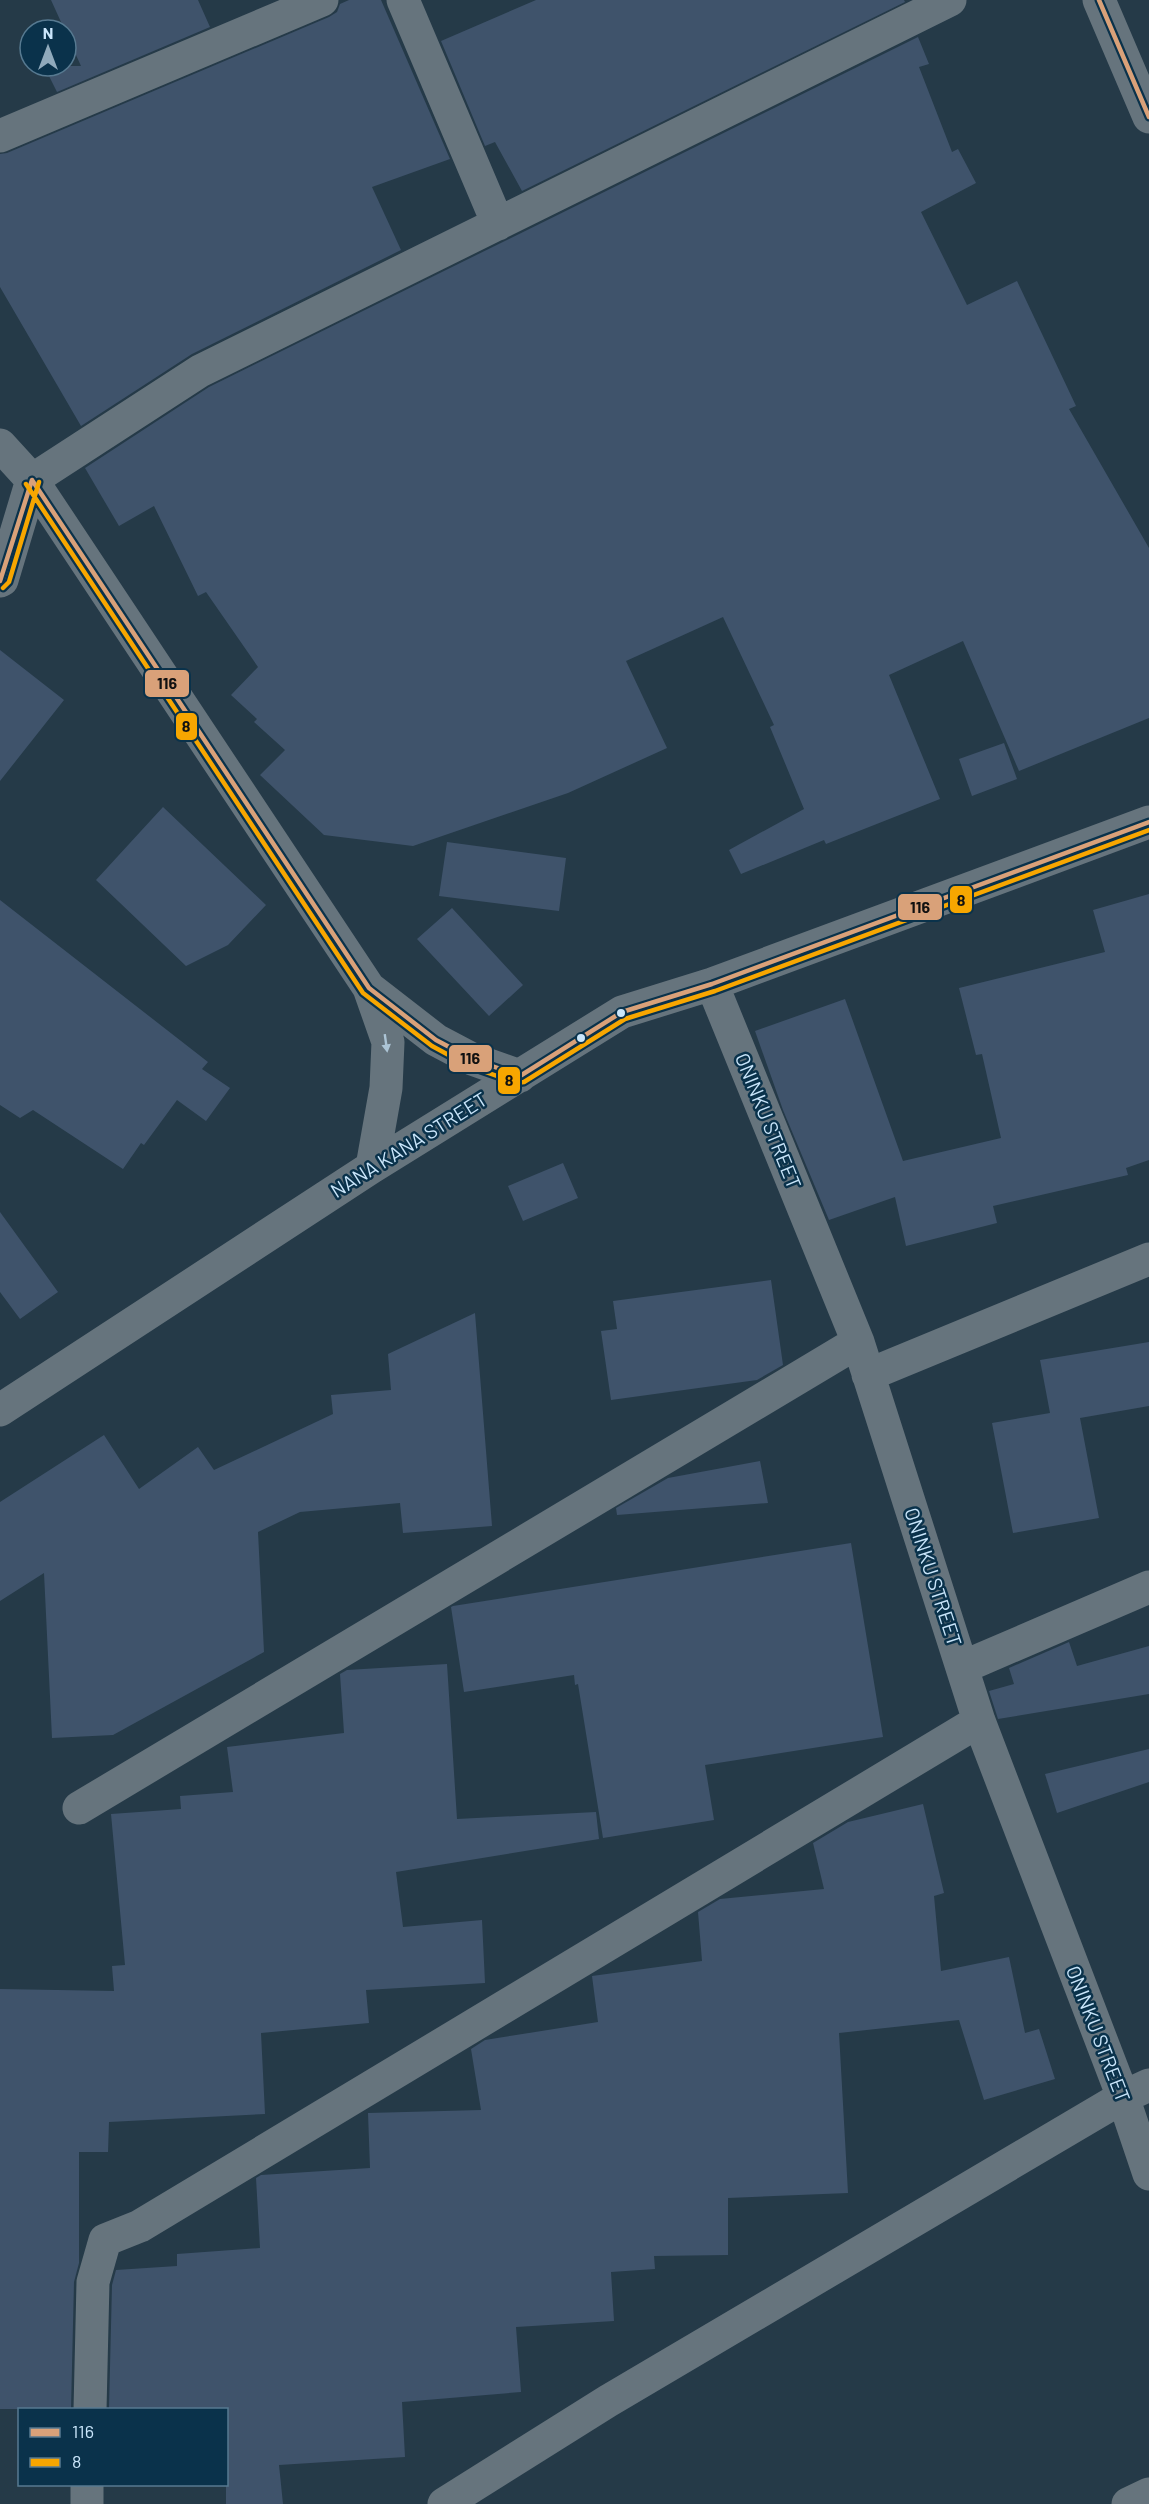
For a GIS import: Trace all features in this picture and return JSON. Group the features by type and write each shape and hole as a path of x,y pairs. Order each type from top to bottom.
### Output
{"street":[{"path":"0,136 322,0"},
{"path":"403,0 498,224"},
{"path":"0,581 3,580 32,480 200,371 950,0"},
{"path":"1099,0 1149,117"},
{"path":"0,445 32,480 369,988 388,1042 386,1088 372,1167"},
{"name":"NANA KANA STREET","path":"0,1410 372,1167 622,1012 712,984 1149,822"},
{"name":"ONINKU STREET","path":"712,984 858,1342 979,1721 1136,2091 1149,2174"},
{"path":"369,988 436,1040 472,1059 520,1076"},
{"path":"868,1375 1149,1259"},
{"path":"79,1808 858,1342"},
{"path":"963,1667 1149,1587"},
{"path":"90,2408 93,2282 105,2240 140,2226 979,1721"},
{"path":"444,2504 618,2395 1136,2091"},
{"path":"87,2486 87,2504"},
{"path":"1128,2504 1149,2494"}],"building":[{"path":"51,0 198,0 210,27 57,92 50,78 78,78 78,66 81,66 78,59 78,18 59,18"},
{"path":"349,0 381,0 450,159 372,187 401,250 192,354 81,426 0,287 0,154 329,17 337,12 340,4"},
{"path":"536,0 904,0 905,2 522,191 495,142 485,146 441,41"},
{"path":"918,37 929,64 919,67 952,152 958,149 976,183 921,212 967,305 1017,281 1076,406 1069,409 1149,548 1149,718 1019,771 963,641 889,675 940,799 826,844 824,840 741,874 729,850 804,809 770,727 774,725 723,617 626,661 667,748 568,793 413,846 324,835 260,775 285,750 254,722 257,719 231,695 258,667 206,592 198,596 154,506 119,526 85,468 209,387"},
{"path":"0,650 64,700 0,781"},
{"path":"1004,743 1017,779 972,796 959,759"},
{"path":"163,807 266,905 228,945 186,966 96,880"},
{"path":"447,842 566,858 559,911 439,896"},
{"path":"1149,894 1149,1160 1126,1168 1128,1175 993,1206 997,1223 906,1246 895,1197 829,1220 783,1110 755,1031 845,999 903,1161 1001,1138 982,1054 976,1055 959,988 1105,952 1093,910"},
{"path":"0,900 208,1062 202,1069 230,1088 206,1121 177,1100 144,1145 141,1143 123,1169 33,1110 20,1118 0,1105"},
{"path":"452,908 523,985 489,1016 417,939"},
{"path":"563,1163 578,1198 523,1221 508,1186"},
{"path":"0,1212 58,1292 20,1319 0,1292"},
{"path":"771,1280 783,1365 757,1380 611,1400 601,1331 617,1329 613,1301"},
{"path":"475,1313 492,1526 403,1533 400,1503 300,1512 258,1532 264,1652 113,1735 52,1738 44,1573 0,1601 0,1502 104,1435 139,1489 198,1447 214,1470 333,1414 331,1395 391,1390 388,1354"},
{"path":"1149,1342 1149,1406 1080,1418 1099,1518 1013,1533 992,1423 1050,1413 1040,1360"},
{"path":"760,1461 768,1503 617,1515 616,1508 668,1478"},
{"path":"851,1543 883,1737 705,1765 714,1820 603,1838 578,1684 575,1685 574,1675 464,1692 451,1607 453,1606"},
{"path":"1069,1642 1077,1666 1149,1646 1149,1694 998,1719 989,1691 1014,1684 1009,1668"},
{"path":"447,1664 457,1819 596,1812 599,1839 396,1872 403,1927 482,1920 485,1983 366,1990 369,2023 261,2033 265,2114 109,2122 108,2152 79,2152 79,2263 74,2282 71,2408 0,2409 0,1989 114,1991 112,1966 125,1965 111,1814 181,1809 180,1796 233,1792 227,1747 344,1733 340,1674 347,1670"},
{"path":"1149,1749 1149,1782 1057,1813 1045,1774"},
{"path":"923,1804 944,1893 934,1896 941,1971 1009,1957 1025,2033 1039,2029 1055,2079 984,2100 959,2020 839,2033 848,2193 728,2198 728,2255 654,2256 655,2269 611,2272 614,2321 516,2327 521,2392 402,2402 405,2457 279,2465 283,2504 226,2504 228,2408 109,2408 112,2285 116,2270 177,2266 177,2254 260,2248 256,2178 261,2175 370,2168 368,2113 481,2110 471,2049 485,2040 598,2022 592,1976 702,1961 698,1912 720,1899 824,1889 813,1843 848,1822"}],"transit line":[{"name":"116","path":"1099,0 1149,117"},
{"name":"116","path":"32,480 369,988 436,1040 472,1059 520,1076 622,1012 712,984 1149,822"},
{"name":"116","path":"0,581 32,480"},
{"name":"8","path":"3,588 9,582 39,482"},
{"name":"8","path":"26,484 363,993 432,1046 469,1066 517,1083 524,1082 625,1019 715,991 1149,830"}]}
